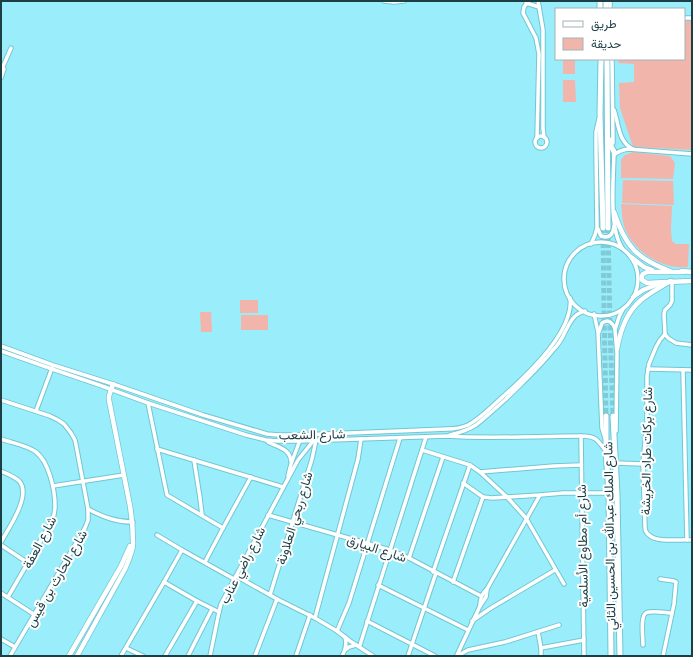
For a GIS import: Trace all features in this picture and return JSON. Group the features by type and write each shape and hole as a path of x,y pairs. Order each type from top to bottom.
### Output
{"highway":[{"path":"601,60 600,114 603,228"},
{"path":"603,228 607,111 607,60"},
{"path":"607,111 610,119 611,146 614,153"},
{"name":"شارع الملك عبدالله بن الحسين الثاني","path":"606,416 606,493 611,656"},
{"name":"شارع الملك عبدالله بن الحسين الثاني","path":"613,416 621,655"}],"main road":[{"path":"614,212 624,236 634,250 642,258 651,263 670,270"},
{"path":"631,257 648,269 684,272"},
{"path":"692,272 647,272 644,273 642,280 645,282 692,281"},
{"path":"633,297 642,290 669,281"},
{"path":"616,349 625,322 637,304 645,296 669,281"},
{"path":"77,656 127,564 133,544 133,522 109,400 113,384"},
{"path":"69,656 121,566 133,538"}],"street":[{"path":"384,1 404,1"},
{"path":"538,1 539,7 543,36 542,128 547,143 546,146 542,148 539,148 535,142 537,138 539,54 536,38 524,16 524,9 528,2 539,7"},
{"path":"1,78 3,67 11,48"},
{"path":"603,228 601,236 609,236 613,232 614,153 612,60"},
{"path":"613,107 623,140 627,146 636,150"},
{"path":"537,138 544,137"},
{"path":"614,153 623,150 636,150 692,154"},
{"path":"614,224 619,244 631,257 638,277 638,284 633,297 622,309 615,330"},
{"path":"590,244 595,235 603,228"},
{"path":"623,249 618,246 602,242 583,247 576,252 567,264 565,281 570,298 578,307 585,311 600,315 610,314 621,310 625,306"},
{"path":"669,281 672,301 665,310 664,314 665,334 676,343 692,345"},
{"name":"شارع الشعب","path":"1,346 199,414 267,434 301,435 455,429 468,425 480,417 517,384 547,351 568,317 570,298"},
{"name":"شارع الشعب","path":"447,436 462,432 475,425 500,404 528,378 549,355 575,316 580,312 585,311"},
{"path":"594,314 598,332 602,428 606,442"},
{"path":"598,332 602,323 606,321 612,323 615,330 616,434 614,442"},
{"name":"شارع بركات طراد الخريشة","path":"665,334 656,347 648,369 647,422 643,464 645,527 647,534 650,537 661,539 692,540"},
{"name":"شارع الشعب","path":"1,352 148,403 246,435 266,440 300,441 447,436 581,436 598,440 606,451"},
{"path":"36,411 53,365"},
{"name":"شارع بركات طراد الخريشة","path":"648,369 692,370"},
{"path":"683,370 687,540"},
{"name":"شارع الحارث بن قيس","path":"1,400 36,411 64,424 75,440 88,509 88,520 85,528 10,656"},
{"path":"148,403 167,496 223,528"},
{"path":"384,438 387,435 385,432"},
{"name":"شارع راضي عناب","path":"288,478 301,435"},
{"name":"شارع أم مطاوع الأسلمية","path":"581,436 580,465 584,656"},
{"path":"358,645 426,437"},
{"path":"338,631 349,603 400,438"},
{"path":"315,618 358,459 361,439"},
{"path":"1,446 2,440"},
{"name":"شارع العفة","path":"2,440 35,452 40,456 46,465 53,486 55,506 53,517 8,597"},
{"path":"266,440 287,452 290,455 291,464"},
{"name":"شارع راضي عناب","path":"210,656 218,612 221,604 301,455 315,440"},
{"name":"شارع ربحي العلاونة","path":"270,595 312,459 315,440"},
{"path":"157,449 283,487"},
{"path":"422,450 470,465 480,472 507,497 526,518 564,584"},
{"path":"409,558 442,457"},
{"path":"194,460 202,515"},
{"path":"615,463 643,464"},
{"path":"408,656 470,465"},
{"path":"480,472 580,465"},
{"path":"1,472 15,478 20,482 23,490 21,504 1,544 28,563"},
{"path":"53,486 124,475"},
{"path":"205,562 251,477"},
{"path":"463,483 483,497 492,498 563,492 606,493"},
{"path":"480,607 481,596 487,589 540,495"},
{"path":"453,582 483,497"},
{"path":"88,509 121,522 133,522"},
{"name":"شارع البيارق","path":"268,515 390,550 409,558 481,596"},
{"path":"157,535 182,550 310,615 338,631 349,641 358,645 373,656"},
{"path":"121,656 182,550"},
{"path":"480,607 485,611 555,570"},
{"path":"660,579 676,582 676,594 663,656"},
{"path":"164,582 218,612"},
{"path":"378,585 468,630"},
{"path":"457,656 468,630 486,597 487,589"},
{"path":"1,593 35,615"},
{"path":"255,656 277,599"},
{"path":"165,656 197,601"},
{"path":"480,607 485,606 490,608"},
{"path":"472,622 490,608"},
{"path":"188,656 212,609"},
{"path":"643,645 643,616 650,612 672,613"},
{"path":"296,656 310,615"},
{"path":"367,621 435,656"},
{"path":"457,656 468,650 505,642 559,625"},
{"path":"538,632 541,656"},
{"path":"344,636 349,641"},
{"path":"1,639 15,647"},
{"path":"541,648 584,640"},
{"path":"342,656 349,641"},
{"path":"463,643 468,650"},
{"path":"345,650 351,646 358,645"},
{"path":"126,648 143,656"},
{"path":"367,651 377,656"}],"green space":[{"path":"685,21 692,21 692,150 633,147 620,108 619,83 634,82 634,64 618,63 619,60 685,60"},
{"path":"563,60 575,60 575,74 563,74"},
{"path":"563,80 575,80 576,102 563,102"},
{"path":"633,152 670,156 675,163 673,179 621,178 621,160 625,155"},
{"path":"623,180 673,181 674,205 622,203"},
{"path":"621,204 672,206 672,241 676,244 689,244 688,267 669,266 660,263 643,252 630,238 625,229"},
{"path":"240,300 258,300 258,313 240,313"},
{"path":"200,312 211,312 212,332 201,332"},
{"path":"241,315 268,315 268,330 241,330"}],"tunnel":[{"path":"603,228 606,416"},
{"path":"608,228 613,416"}]}
